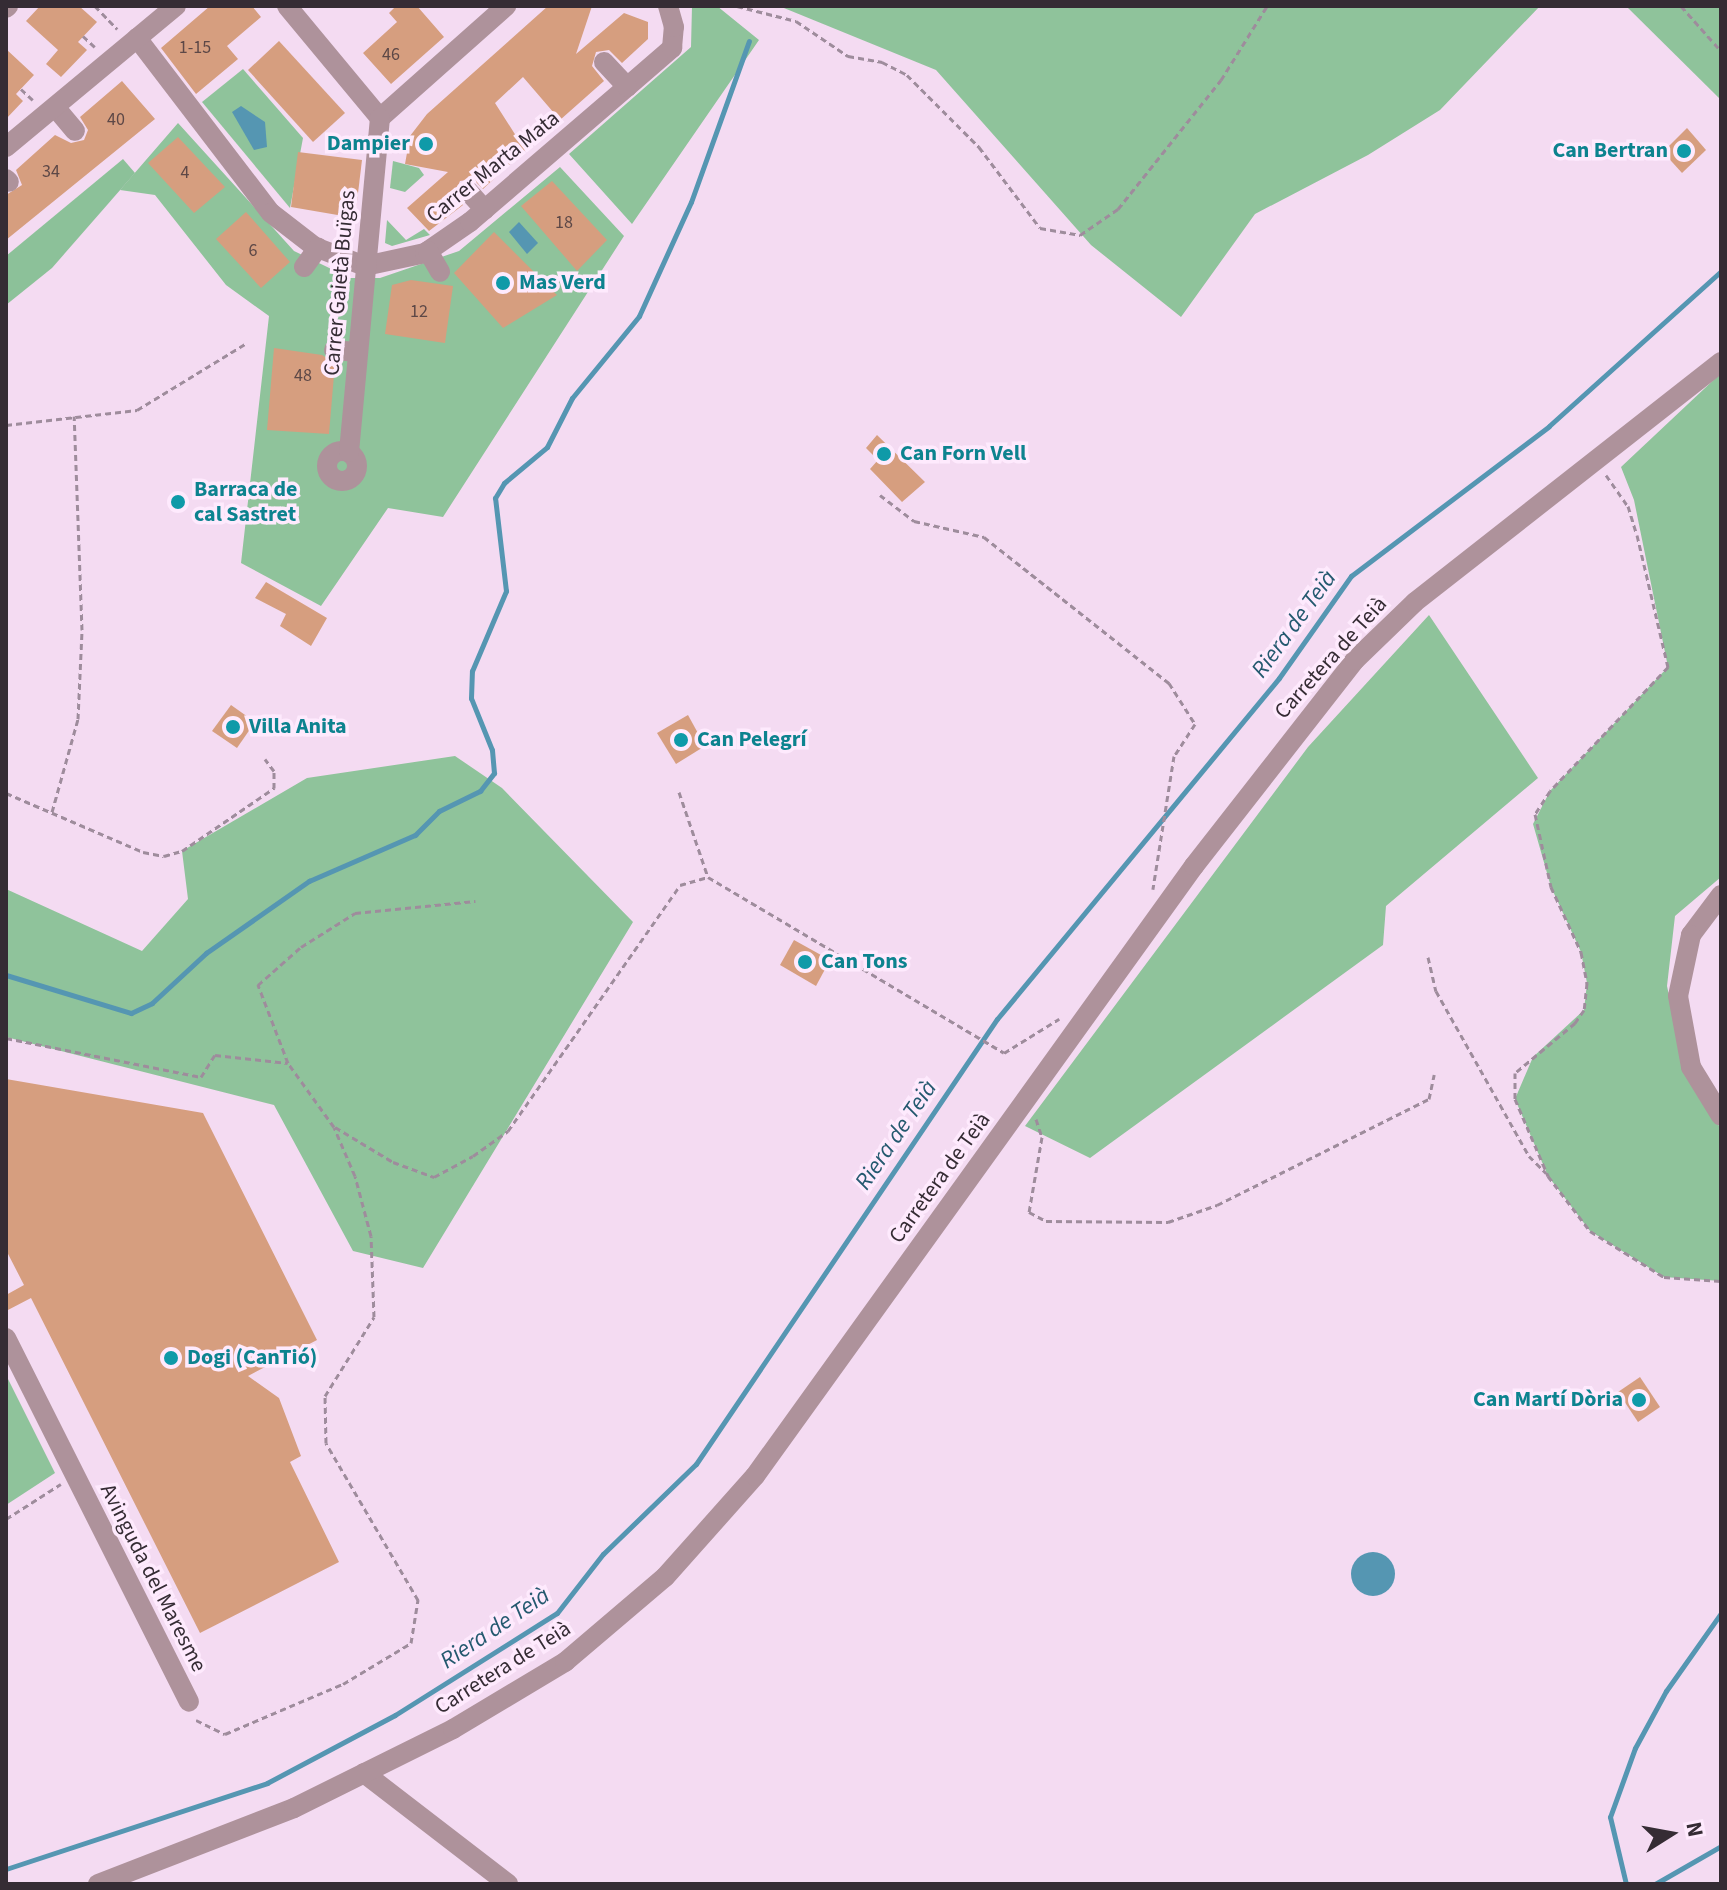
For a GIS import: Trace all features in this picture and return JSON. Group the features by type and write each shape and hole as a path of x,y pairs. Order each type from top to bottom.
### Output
{"street":[{"path":"6,147 46,106 176,6"},
{"path":"287,6 380,118 506,6"},
{"name":"Carrer Marta Mata","path":"365,266 428,251 485,210 672,48 674,27 668,6"},
{"path":"134,40 271,213 365,266"},
{"path":"604,62 627,87"},
{"path":"46,106 75,131"},
{"name":"Carrer Gaietà Buïgas","path":"349,452 380,118"},
{"path":"468,191 485,210"},
{"path":"304,267 326,245"},
{"path":"428,251 440,272"},
{"path":"334,350 358,352"},
{"name":"Carretera de Teià","path":"98,1884 187,1863 453,1729 565,1662 665,1577 755,1476 1272,761 1355,660 1415,602 1598,462 1721,362"},
{"path":"1721,895 1691,935 1678,996 1691,1067 1721,1116"},
{"name":"Avinguda del Maresme","path":"6,1338 189,1702"},
{"path":"364,1773 508,1884"}],"path":[{"path":"95,6 134,40"},
{"path":"737,6 796,21 848,56 882,62 907,75 979,147 1040,228 1080,235 1118,209 1221,80 1267,6"},
{"path":"1681,6 1721,51"},
{"path":"83,36 100,52"},
{"path":"21,89 46,106"},
{"path":"6,425 137,410 245,344"},
{"path":"52,812 78,719 82,630 74,416"},
{"path":"1548,1176 1520,1117 1512,1081 1524,1064 1575,1023 1584,1010 1587,983 1581,952 1551,887 1535,814 1550,791 1668,667 1628,506 1598,462"},
{"path":"880,495 914,521 984,537 1169,683 1195,724 1174,756 1151,901"},
{"path":"6,554 6,561"},
{"path":"6,793 143,852 164,856 182,851 274,788 274,771 265,759"},
{"path":"679,792 708,877 1004,1053 1065,1016"},
{"path":"334,1127 393,1162 434,1177 473,1156 508,1131 680,885 708,877"},
{"path":"189,1702 196,1720 225,1734 343,1684 411,1643 418,1600 326,1443 325,1396 374,1317 371,1236 355,1176 334,1127 288,1063 258,985 301,947 355,913 475,901"},
{"path":"1428,957 1436,991 1529,1156 1590,1231 1664,1277 1721,1281"},
{"path":"6,1038 201,1077 215,1055 288,1063"},
{"path":"1021,1106 1040,1122 1042,1137 1029,1212 1046,1221 1168,1222 1217,1205 1429,1099 1434,1075"},
{"path":"6,1519 74,1476"}],"green space":[{"path":"692,6 717,6 759,40 632,224 569,154 691,47"},
{"path":"779,6 1540,6 1440,110 1368,155 1255,214 1181,317 1091,245 936,70"},
{"path":"1626,6 1721,6 1721,100"},
{"path":"243,69 303,138 290,208 202,102"},
{"path":"178,123 294,251 350,278 380,278 459,251 560,167 624,236 443,517 388,508 321,606 241,563 269,316 226,285 155,195 120,190"},
{"path":"123,159 135,173 52,268 6,305 6,256"},
{"path":"393,161 419,168 424,175 405,192 390,188"},
{"path":"387,220 406,240 424,229 430,235 392,246 385,243"},
{"path":"1721,373 1721,877 1675,916 1667,986 1686,1075 1721,1129 1721,1281 1664,1277 1590,1231 1548,1176 1515,1099 1533,1057 1584,1010 1587,983 1581,952 1551,887 1533,824 1550,791 1668,667 1634,500 1621,467"},
{"path":"1429,615 1538,778 1386,906 1383,945 1090,1158 1025,1126 1308,747"},
{"path":"455,756 502,788 633,922 423,1268 353,1251 274,1105 6,1037 6,889 142,951 188,899 182,851 307,778"},
{"path":"6,1375 55,1473 6,1505"}],"water":[{"path":"241,106 265,122 267,147 254,150 232,112"},
{"path":"519,222 538,243 527,254 509,232"},
{"path":"1373,1552 1389,1558 1395,1574 1389,1590 1373,1596 1357,1590 1351,1574 1357,1558"}],"building":[{"path":"40,6 79,6 97,22 78,42 87,50 61,77 46,64 58,50 26,21"},
{"path":"210,6 252,6 261,17 227,46 238,59 196,94 161,48"},
{"path":"396,6 417,6 444,37 391,84 363,53 397,22 389,13"},
{"path":"548,6 592,6 576,54 624,13 648,22 648,39 622,63 609,50 596,52 592,66 604,81 560,120 523,77 495,103 525,150 483,189 473,179 460,181 455,193 463,205 429,231 407,208 448,172 405,164 410,136 427,114"},
{"path":"279,41 345,113 313,142 248,70"},
{"path":"6,49 34,75 16,94 23,101 6,119"},
{"path":"122,81 155,119 6,240 6,195 22,185 16,170 55,135 71,143 84,140 88,130 80,117"},
{"name":"Can Bertran","path":"1687,128 1706,150 1682,173 1663,152"},
{"path":"178,137 225,187 194,213 148,163"},
{"path":"298,152 362,160 355,218 291,207"},
{"path":"552,181 607,240 577,271 521,206"},
{"path":"246,212 290,262 261,288 216,239"},
{"name":"Mas Verd","path":"494,232 557,295 503,328 454,273"},
{"path":"411,280 453,286 445,343 385,334 392,285"},
{"path":"274,348 322,355 335,363 329,434 267,430"},
{"name":"Can Forn Vell","path":"877,435 925,482 902,502 870,469 878,460 866,448"},
{"path":"266,582 327,618 311,646 280,626 286,614 255,598"},
{"name":"Villa Anita","path":"231,705 255,722 237,748 212,731"},
{"name":"Can Pelegrí","path":"688,715 705,746 676,764 657,733"},
{"name":"Can Tons","path":"794,940 830,960 816,986 780,965"},
{"name":"Dogi (CanTió)","path":"6,1079 203,1113 317,1340 248,1376 279,1398 301,1456 290,1462 339,1562 200,1633 31,1298 6,1311 6,1295 24,1285 6,1250"},
{"name":"Can Martí Dòria","path":"1640,1377 1660,1407 1638,1422 1618,1392"}],"waterway":[{"path":"6,975 131,1013 152,1003 206,953 309,881 415,835 439,811 480,791 494,773 492,750 471,698 472,671 506,591 495,498 504,483 547,447 572,398 639,316 691,202 749,41"},
{"name":"Riera de Teià","path":"6,1869 267,1783 395,1715 557,1613 603,1554 696,1464 997,1019 1279,678 1351,576 1549,426 1721,271"},
{"path":"1626,1884 1610,1817 1635,1748 1666,1691 1721,1613"},
{"path":"1655,1884 1721,1846"}],"place":[{"name":"Dampier","path":"426,144"},
{"name":"Can Bertran","path":"1684,151"},
{"name":"Mas Verd","path":"503,283"},
{"name":"Can Forn Vell","path":"884,454"},
{"name":"Barraca de cal Sastret","path":"178,502"},
{"name":"Villa Anita","path":"233,727"},
{"name":"Can Pelegrí","path":"681,740"},
{"name":"Can Tons","path":"805,962"},
{"name":"Dogi (CanTió)","path":"171,1358"},
{"name":"Can Martí Dòria","path":"1639,1400"}]}
